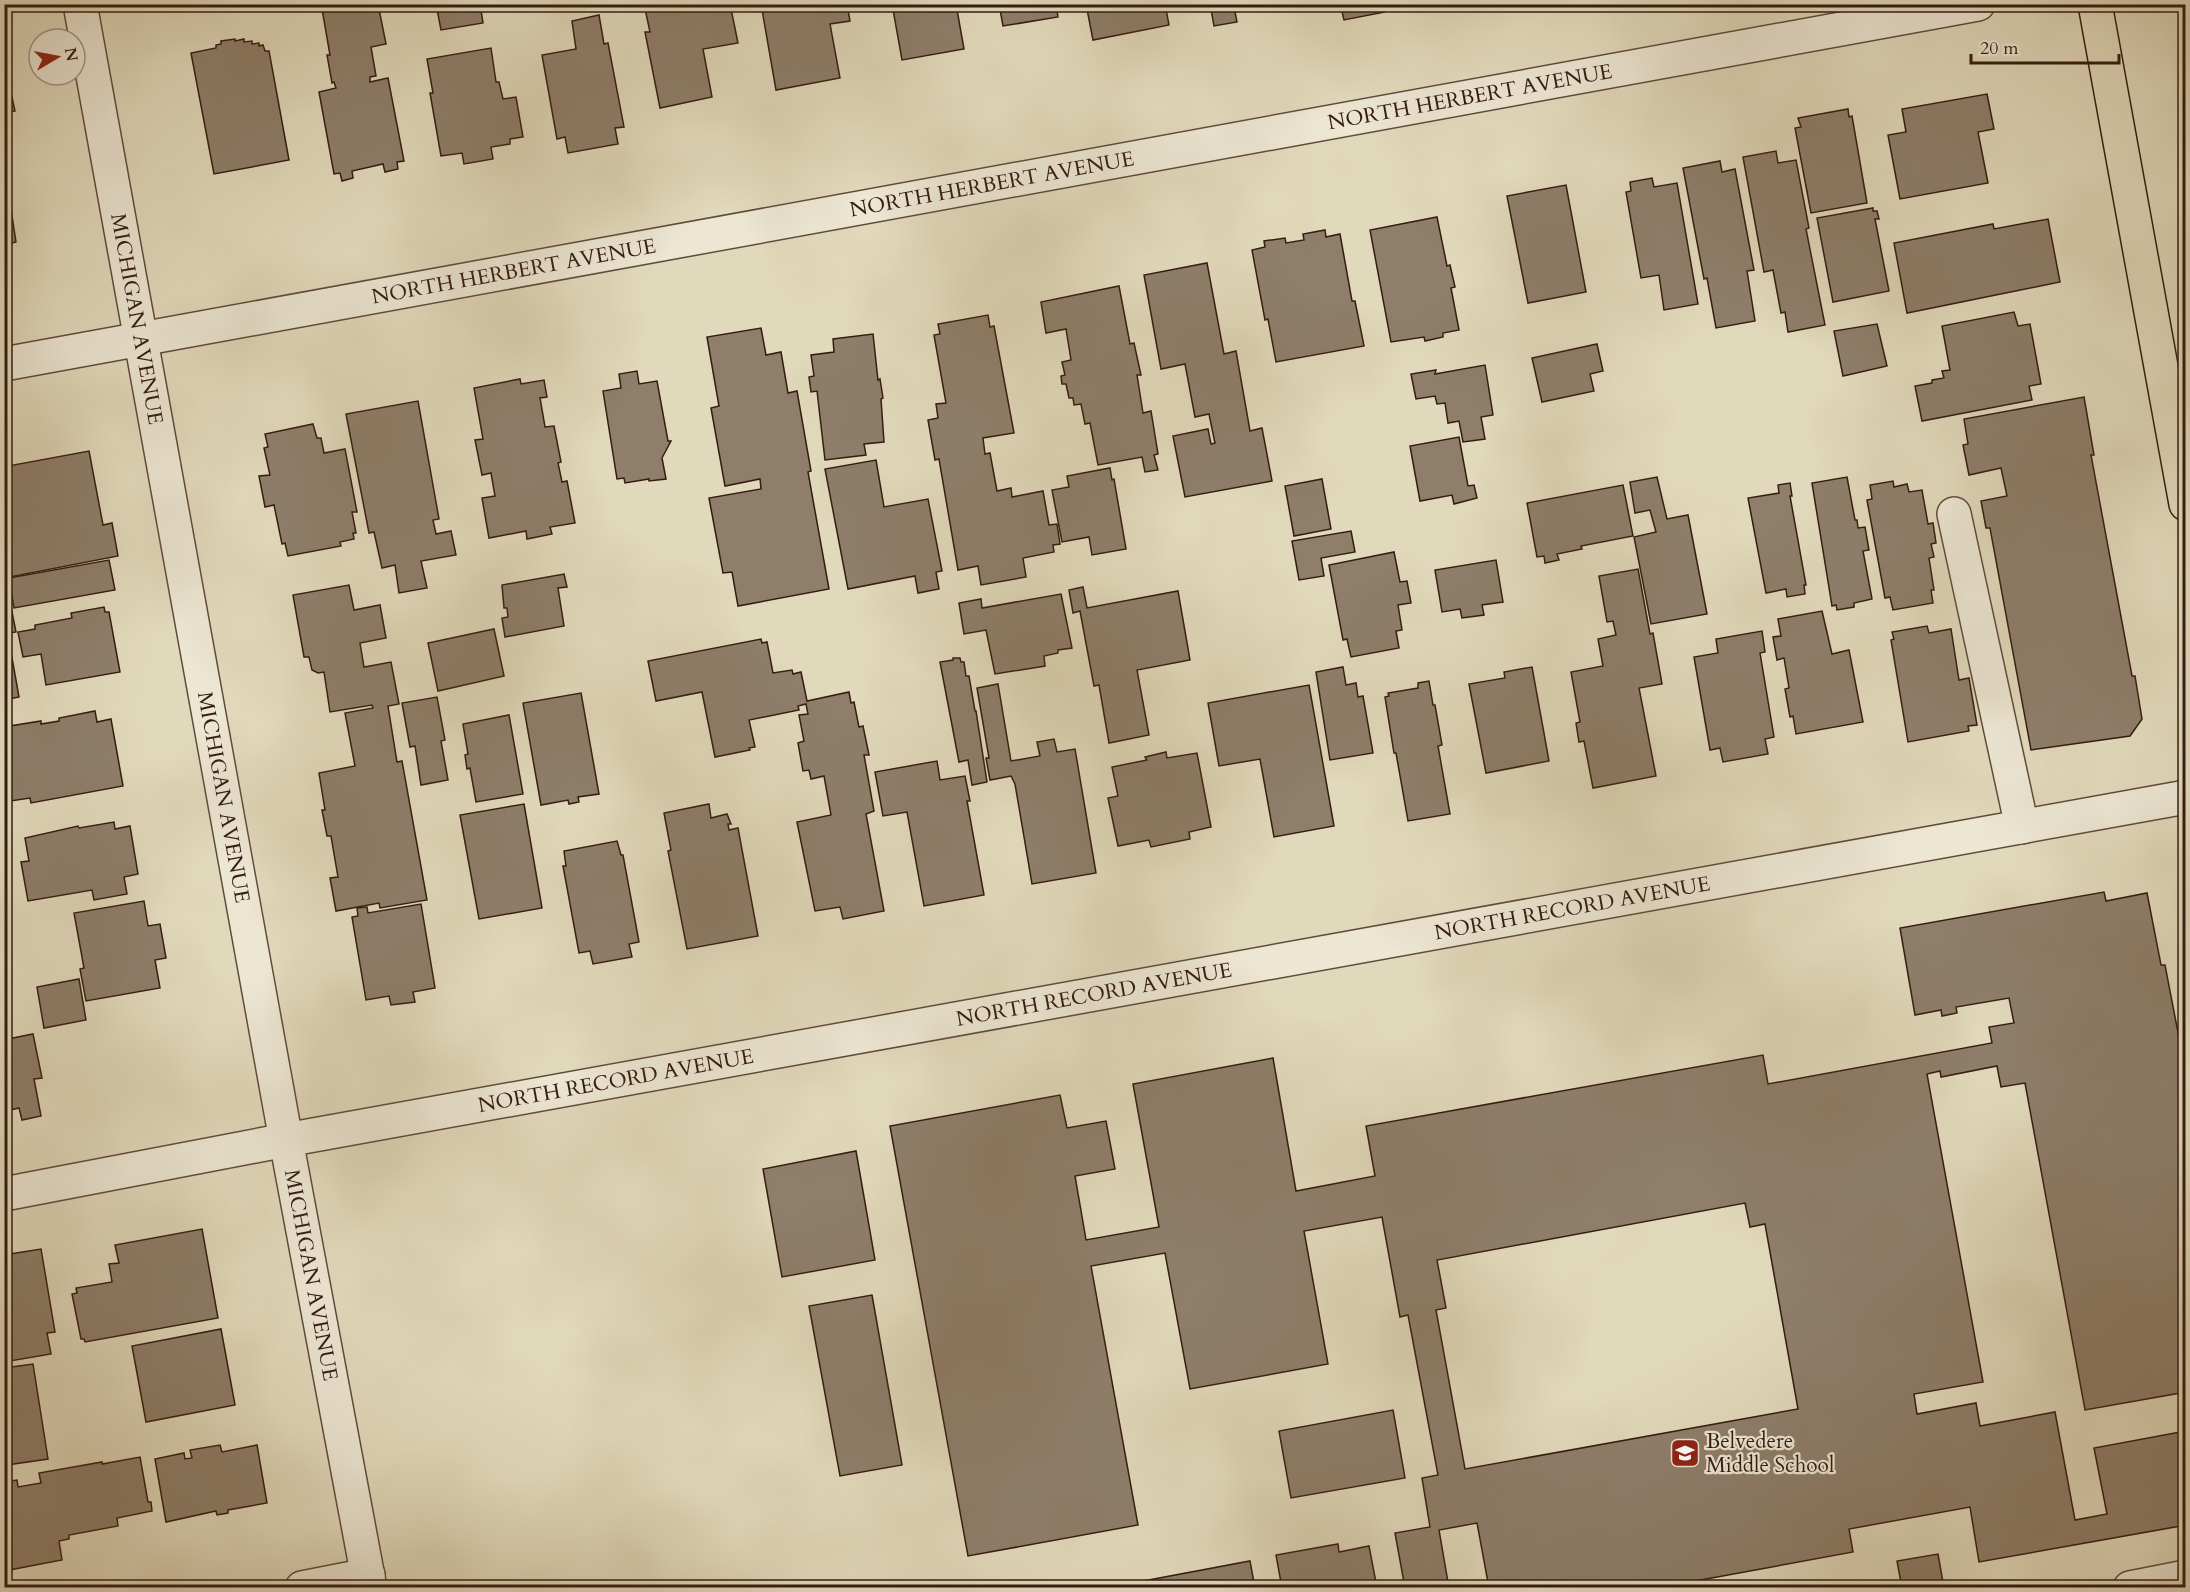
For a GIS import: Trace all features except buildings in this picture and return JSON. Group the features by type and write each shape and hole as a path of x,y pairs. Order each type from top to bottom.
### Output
{"main road":[{"path":"2095,4 2186,504"}],"street":[{"name":"MICHIGAN AVENUE","path":"80,4 286,1140 369,1581"},
{"name":"NORTH HERBERT AVENUE","path":"4,364 1978,4"},
{"path":"1954,514 2022,827"},
{"name":"NORTH RECORD AVENUE","path":"4,1194 286,1140 2186,797"},
{"path":"2130,1587 2186,1577"},
{"path":"302,1587 369,1581"}],"place":[{"name":"Belvedere Middle School","path":"1685,1453"}]}
